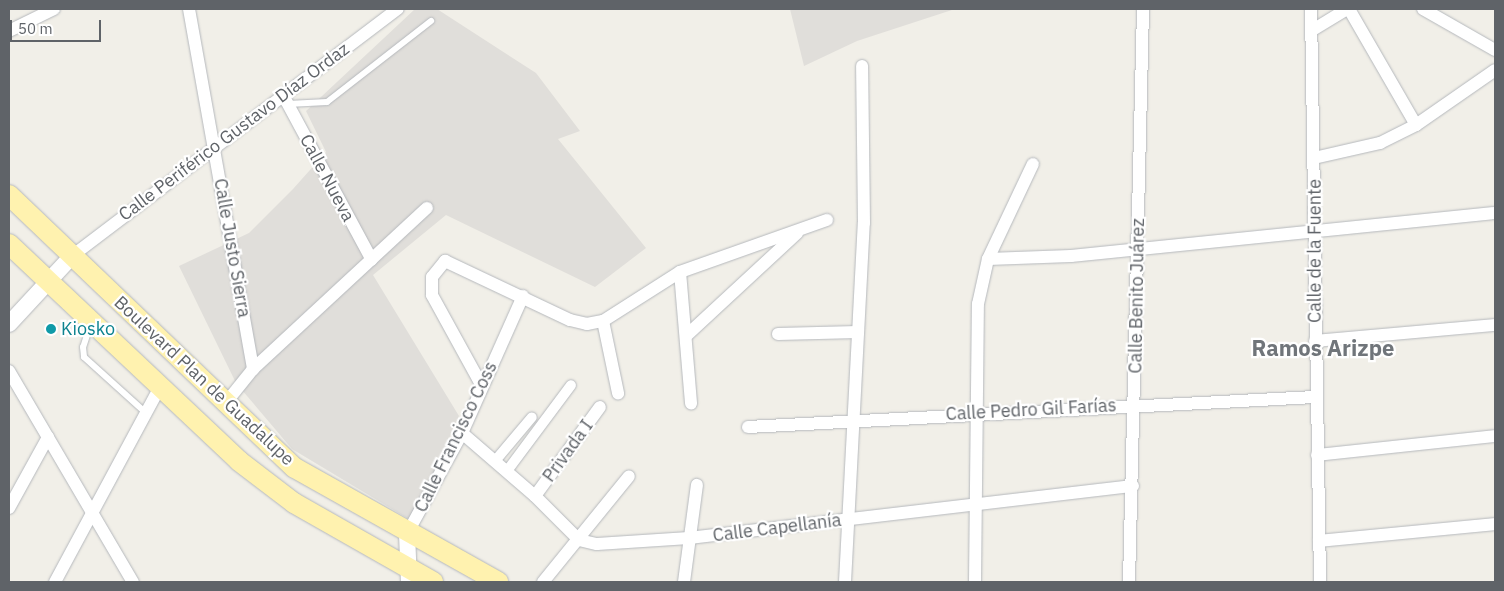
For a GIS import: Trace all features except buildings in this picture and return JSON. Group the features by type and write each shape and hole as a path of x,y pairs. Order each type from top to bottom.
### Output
{"main road":[{"name":"Boulevard Plan de Guadalupe","path":"9,195 224,405 295,468 407,534 498,582"},
{"name":"Boulevard Plan de Guadalupe","path":"9,244 159,389 239,462 294,503 409,576 433,582"}],"street":[{"path":"9,31 54,9"},
{"name":"Calle Justo Sierra","path":"188,9 253,370"},
{"name":"Calle Periférico Gustavo Díaz Ordaz","path":"72,256 214,146 285,100 398,9"},
{"name":"Calle Benito Juárez","path":"1129,582 1133,486 1143,9"},
{"name":"Calle de la Fuente","path":"1311,9 1317,230 1315,397 1320,582"},
{"path":"1311,31 1348,9 1416,125"},
{"path":"1423,9 1495,50"},
{"path":"846,582 846,519 864,223 862,66"},
{"path":"1314,158 1356,151 1416,125 1495,70"},
{"name":"Calle Nueva","path":"285,100 372,260"},
{"path":"975,582 975,413 978,304 988,259 1033,164"},
{"path":"224,405 253,370 427,208"},
{"path":"988,259 1138,248 1495,213"},
{"path":"482,386 432,295 432,277 437,267 452,261 570,320 587,324 603,321 680,272 827,220"},
{"path":"687,335 801,229"},
{"path":"9,324 72,256"},
{"path":"680,272 687,335 691,404"},
{"name":"Calle Francisco Coss","path":"409,576 407,534 462,433 523,296"},
{"path":"603,321 618,393"},
{"path":"1315,341 1495,325"},
{"path":"778,334 858,332"},
{"path":"9,371 132,582"},
{"path":"506,471 572,385"},
{"path":"55,582 93,516 159,389"},
{"name":"Calle Pedro Gil Farías","path":"748,427 1134,404 1315,397"},
{"name":"Privada I","path":"535,496 600,407"},
{"path":"495,461 532,417"},
{"path":"462,433 535,496 579,540"},
{"path":"1317,455 1495,436"},
{"path":"9,508 48,437"},
{"path":"542,582 579,540 629,476"},
{"path":"684,582 697,485"},
{"name":"Calle Capellanía","path":"579,540 597,544 690,538 1133,486"},
{"path":"1319,541 1495,524"}],"lane":[{"path":"285,100 320,104 334,98 430,21"},
{"path":"91,324 83,347 84,357 146,413"}],"shaded area":[{"path":"415,9 437,9 536,73 580,131 558,139 646,248 595,287 446,215 373,275 459,416 412,521 292,449 236,383 179,266 249,233 293,189 326,152 306,111"},
{"path":"790,9 955,9 857,41 804,66"}],"place":[{"name":"Kiosko","path":"51,329"}],"district":[{"name":"Ramos Arizpe","path":"1323,348"}]}
